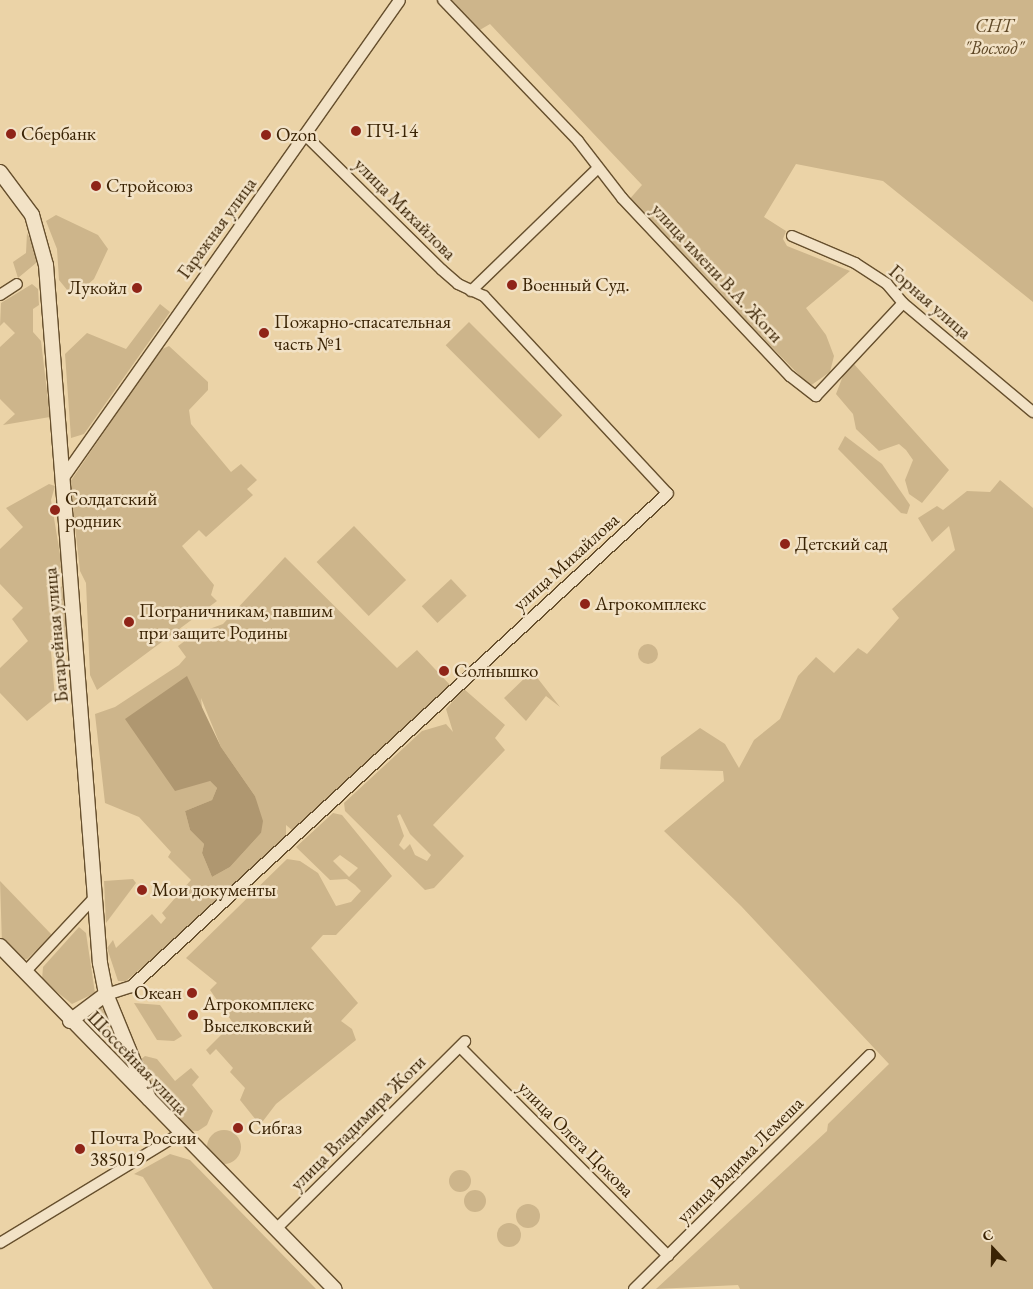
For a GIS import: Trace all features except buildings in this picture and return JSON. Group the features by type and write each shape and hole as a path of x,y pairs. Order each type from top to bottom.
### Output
{"main road":[{"name":"Батарейная улица","path":"0,172 26,204 42,245 63,477 94,898 106,994 149,1099"},
{"name":"Шоссейная улица","path":"0,946 70,1021 335,1289"},
{"path":"70,1021 106,994"}],"street":[{"name":"Гаражная улица","path":"63,477 399,0"},
{"name":"улица имени В.А. Жоги","path":"444,0 790,376 816,396 903,303"},
{"name":"улица Михайлова","path":"106,994 131,986 667,493 536,349 484,296 471,291 442,270 305,135"},
{"path":"471,291 598,168"},
{"name":"Горная улица","path":"792,236 855,263 887,284 903,303 1033,412"},
{"path":"0,295 17,284"},
{"path":"25,972 94,898"},
{"name":"улица Владимира Жоги","path":"275,1230 463,1044"},
{"name":"улица Олега Цокова","path":"463,1044 668,1256"},
{"name":"улица Вадима Лемеша","path":"634,1289 870,1055"},
{"path":"0,1243 181,1133"}],"green space":[{"name":"СНТ \"Восход\"","path":"451,0 1033,0 1033,302 883,181 796,164 764,217 786,231 783,239 787,246 850,271 806,308 826,335 834,356 830,372 810,386 628,201 642,185 490,24 478,31"},
{"path":"56,215 98,235 108,249 94,279 78,293 68,291 59,280 57,249 46,221"},
{"path":"27,233 38,254 36,263 18,278 13,262 26,253"},
{"path":"32,284 38,289 39,305 33,309 33,332 41,341 50,417 3,425 15,414 0,399 0,347 15,333 4,322 0,326 1,303"},
{"path":"160,304 170,312 84,434 71,438 65,354 87,333 126,349"},
{"path":"469,322 562,415 539,439 446,345"},
{"path":"169,346 208,382 208,390 189,410 191,424 231,472 241,464 257,480 247,489 253,495 206,537 199,530 182,546 214,585 211,595 217,601 97,690 90,675 86,583 80,571 70,482 160,350"},
{"path":"853,363 949,470 922,503 909,494 905,480 913,460 906,450 899,444 879,451 856,429 853,414 836,394 846,368"},
{"path":"845,436 882,464 910,505 907,514 901,513 838,449"},
{"path":"1000,480 1033,508 1033,1289 740,1289 738,1285 656,1289 827,1131 828,1124 889,1064 741,906 664,831 724,781 723,771 660,769 661,757 700,728 725,744 739,768 754,740 780,719 798,676 816,657 834,673 858,648 867,654 899,618 892,609 955,550 949,526 932,542 918,518 937,506 943,510 967,491 990,492"},
{"path":"49,484 55,486 51,500 62,566 46,586 51,590 63,586 67,639 50,640 55,698 27,721 0,693 0,668 28,641 12,619 23,608 0,584 0,549 23,527 6,508"},
{"path":"354,526 406,580 369,616 317,562"},
{"path":"285,557 397,668 417,650 450,685 292,830 286,825 286,837 197,921 126,981 118,981 107,948 113,940 116,948 152,914 161,924 166,918 162,913 191,880 168,857 171,852 139,817 105,803 95,714 115,707 179,665 186,657 178,646 193,635 223,624","holes":["201,698 221,747 255,796 261,833 230,867 212,877 202,853 204,844 190,830 185,811 212,800 217,788 210,781"]},
{"path":"451,579 467,596 437,623 422,606"},
{"path":"648,644 655,647 658,654 655,661 648,664 641,661 638,654 641,647"},
{"path":"532,671 560,707 546,696 526,721 504,698"},
{"path":"464,689 505,725 495,738 505,750 433,825 464,856 434,888 425,890 345,811 344,803 422,731 446,724 453,732 446,709","holes":["400,814 410,834 431,855 427,861 415,855 410,844 404,850 399,845 404,836 397,816"]},
{"path":"333,813 342,815 392,876 336,935 323,935 311,948 358,1003 341,1021 352,1029 356,1040 276,1104 260,1125 240,1100 245,1088 230,1072 233,1068 216,1049 210,1055 206,1050 233,1023 210,990 217,983 186,958 287,859 300,861 318,873 336,906 351,902 361,891 347,879 330,880 296,847","holes":["340,855 358,868 349,877 333,861"]},
{"path":"133,879 136,883 106,923 104,881"},
{"path":"0,881 52,935 27,959 19,959 2,944"},
{"path":"79,927 86,933 95,993 72,1004 42,980 43,967"},
{"path":"134,1003 160,1005 182,1036 174,1041 157,1040"},
{"path":"96,1007 101,1007 107,1015 112,1044 87,1022"},
{"path":"145,1056 157,1059 175,1081 191,1068 199,1077 192,1085 213,1111 207,1125 198,1131 187,1130 151,1086 139,1061"},
{"path":"224,1130 236,1135 241,1147 236,1159 224,1164 212,1159 207,1147 212,1135"},
{"path":"170,1154 190,1160 316,1289 213,1289 143,1177 134,1174"},
{"path":"460,1170 468,1173 471,1181 468,1189 460,1192 452,1189 449,1181 452,1173"},
{"path":"475,1190 483,1193 486,1201 483,1209 475,1212 467,1209 464,1201 467,1193"},
{"path":"528,1204 536,1208 540,1216 536,1224 528,1228 520,1224 516,1216 520,1208"},
{"path":"509,1223 514,1224 520,1230 520,1240 514,1246 509,1247 504,1246 498,1240 497,1235 498,1230 504,1224"}],"shaded area":[{"path":"187,676 221,747 255,796 263,821 261,833 230,867 212,877 202,853 204,844 190,830 185,811 212,800 217,788 210,781 175,791 125,719"}],"place":[{"name":"ПЧ-14","path":"356,131"},
{"name":"Сбербанк","path":"11,134"},
{"name":"Ozon","path":"266,135"},
{"name":"Стройсоюз","path":"96,186"},
{"name":"Военный Суд.","path":"512,285"},
{"name":"Лукойл","path":"137,288"},
{"name":"Пожарно-спасательная часть №1","path":"264,333"},
{"name":"Солдатский родник","path":"55,510"},
{"name":"Детский сад","path":"785,544"},
{"name":"Агрокомплекс","path":"585,604"},
{"name":"Пограничникам, павшим при защите Родины","path":"129,622"},
{"name":"Солнышко","path":"444,671"},
{"name":"Мои документы","path":"142,890"},
{"name":"Океан","path":"192,993"},
{"name":"Агрокомплекс Выселковский","path":"193,1015"},
{"name":"Сибгаз","path":"238,1128"},
{"name":"Почта России 385019","path":"80,1149"}]}
